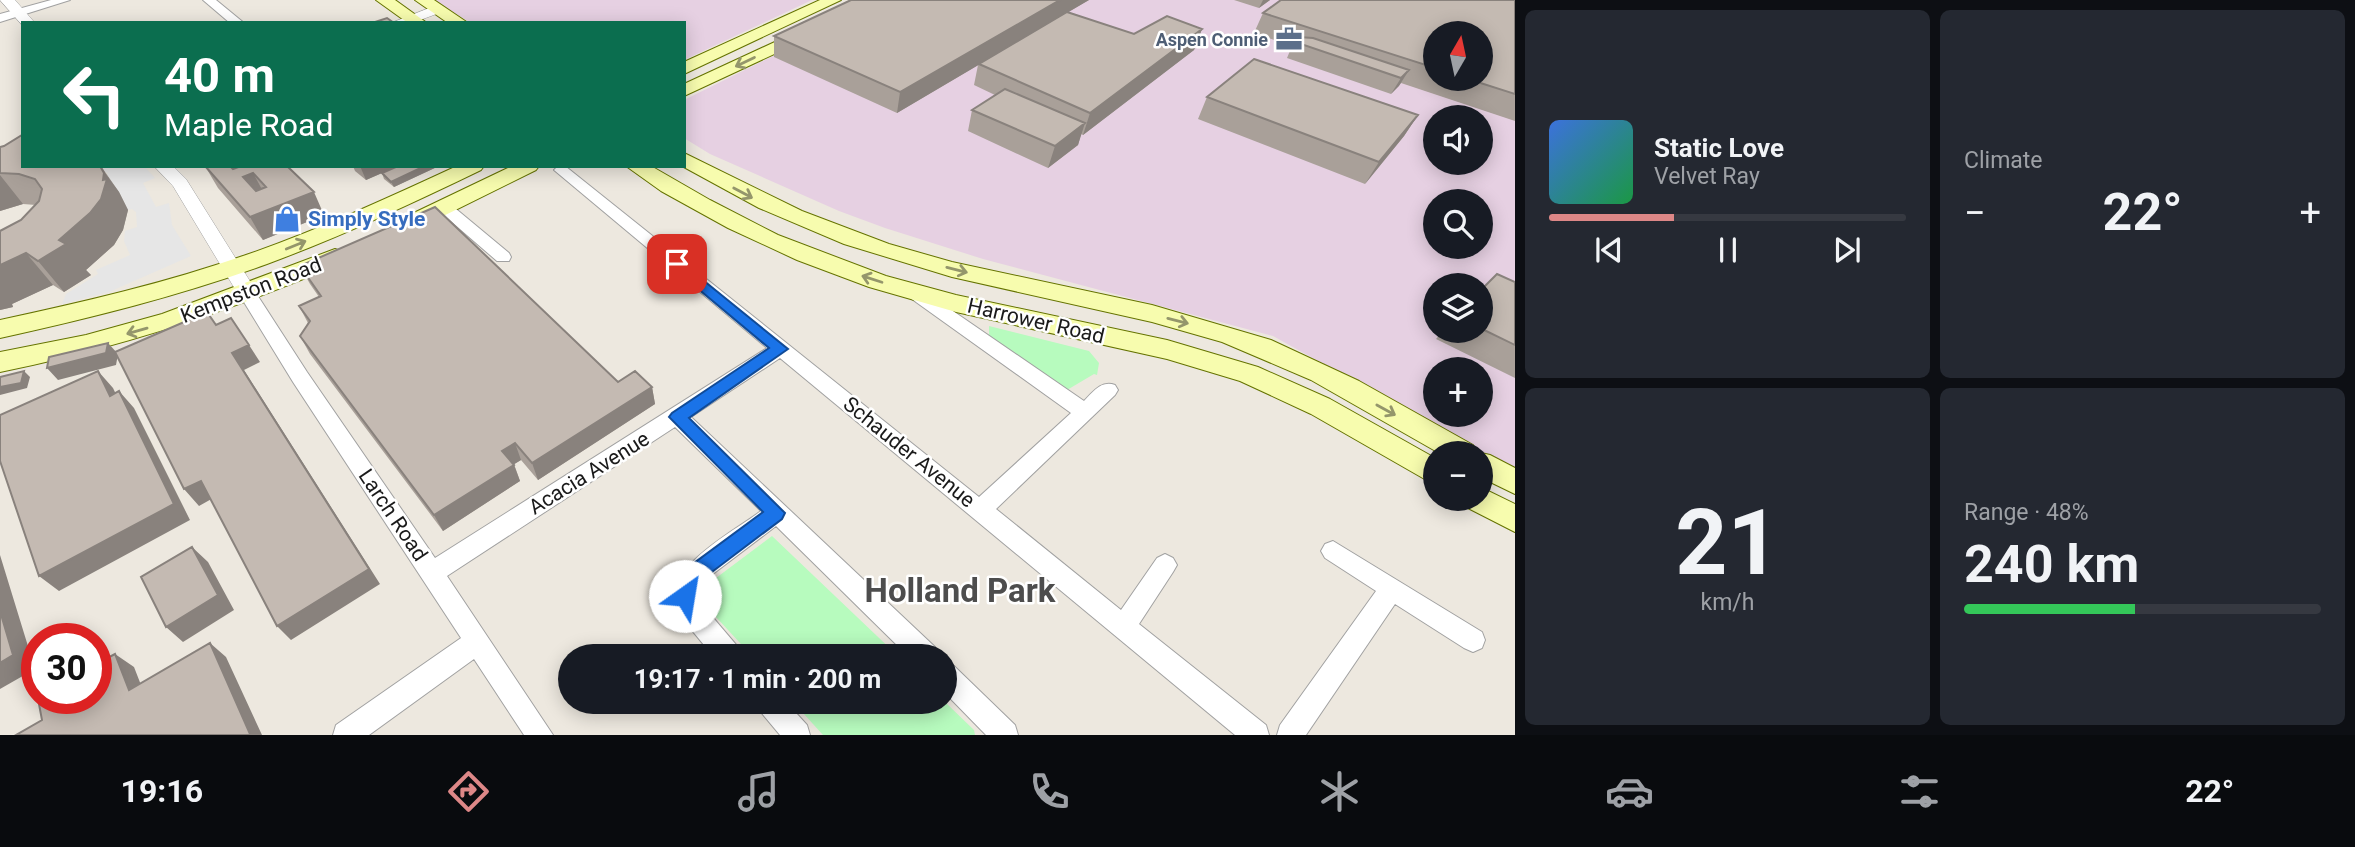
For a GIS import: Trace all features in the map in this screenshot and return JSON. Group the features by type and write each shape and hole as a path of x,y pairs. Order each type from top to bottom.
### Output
{"main road":[{"path":"384,0 410,21"},
{"path":"686,68 833,0"},
{"path":"430,4 457,21"},
{"path":"686,90 817,27"},
{"name":"Harrower Road","path":"686,160 772,208 848,239 914,259 1201,327 1256,345 1323,376 1441,441"},
{"name":"Kempston Road","path":"0,329 129,298 232,268 293,246 469,168"},
{"path":"383,236 525,168"},
{"path":"623,168 646,183 669,187"},
{"name":"Harrower Road","path":"639,168 712,212 831,266 915,293 1196,358 1250,374 1326,410 1423,466"},
{"name":"Kempston Road","path":"0,362 110,339 248,294 360,246"},
{"path":"1493,470 1515,482"},
{"path":"1493,507 1515,519"}],"street":[{"path":"7,0 24,18"},
{"path":"0,18 24,18 64,0"},
{"path":"209,0 235,21"},
{"path":"410,21 430,4"},
{"path":"165,168 180,184 248,294"},
{"name":"Schauder Avenue","path":"562,170 1256,735"},
{"path":"444,207 503,257"},
{"path":"915,293 1085,412"},
{"name":"Larch Road","path":"248,294 300,377 540,735"},
{"name":"Acacia Avenue","path":"431,573 678,417 780,349"},
{"path":"980,510 1108,390"},
{"path":"678,417 913,644"},
{"path":"719,644 686,604 687,586 693,575 776,513"},
{"path":"1333,551 1473,640"},
{"path":"1123,626 1165,565"},
{"path":"1290,735 1391,589"},
{"path":"346,735 477,642"},
{"path":"957,687 1005,735"},
{"path":"779,714 797,735"}],"shaded area":[{"path":"434,0 812,0 686,59 686,21 468,21"},
{"path":"886,0 1515,0 1515,470 1493,458 1493,441 1463,441 1437,427 1493,427 1493,357 1423,357 1423,419 1273,336 983,259 839,211 710,154 686,139 686,99"},
{"path":"81,168 146,168 155,178 143,183 156,207 169,203 172,225 191,256 109,292 62,304 66,294 98,274 96,270 130,255 124,241 125,231 137,227 136,212 132,209 125,211 103,181 108,173"}],"green space":[{"path":"989,326 1089,351 1099,363 1097,375 1094,374 1067,390 989,338"},
{"path":"772,536 885,644 741,644 704,604 701,594 704,587"},
{"path":"804,714 957,714 974,730 975,735 823,735"}],"building":[{"path":"851,0 1060,0 900,92 774,36"},
{"path":"1281,0 1515,0 1515,94 1493,87 1493,21 1423,21 1423,64 1263,13"},
{"path":"1067,12 1134,34 1167,16 1202,29 1090,113 979,64"},
{"path":"1298,37 1313,38 1409,70 1401,78 1295,42"},
{"path":"1254,59 1418,115 1379,162 1207,97"},
{"path":"1005,89 1085,123 1055,146 972,110"},
{"path":"21,136 21,168 101,168 103,180 107,179 101,199 90,213 59,240 66,244 38,261 26,253 0,265 0,231 21,220 39,201 42,189 35,179 19,174 0,173 0,147"},
{"path":"207,168 289,168 314,192 250,217","holes":["253,173 266,187 256,191 243,177"]},
{"path":"393,168 421,168 391,182 382,173"},
{"path":"435,207 618,382 635,371 652,387 532,463 515,443 502,451 514,465 434,515 300,336 310,321 299,306 321,296 300,266"},
{"path":"1497,274 1515,282 1515,345 1493,334 1493,278"},
{"path":"207,312 216,325 231,318 249,345 232,353 369,569 277,626 201,481 184,489 115,352"},
{"path":"108,343 106,353 47,368 49,357"},
{"path":"24,371 21,383 0,387 0,377"},
{"path":"98,371 110,396 119,391 174,504 39,576 0,461 0,415"},
{"path":"192,547 218,595 166,627 141,577"},
{"path":"0,611 13,655 0,663"},
{"path":"210,643 250,734 16,735 42,720 41,714 112,714 112,656 115,654 129,690"}],"place":[{"name":"Aspen Connie","path":"1289,39"},
{"name":"Simply Style","path":"287,219"}],"district":[{"name":"Holland Park","path":"960,590"}],"route":[{"path":"677,264 780,349 678,417 776,513 693,575 685,596"}]}
